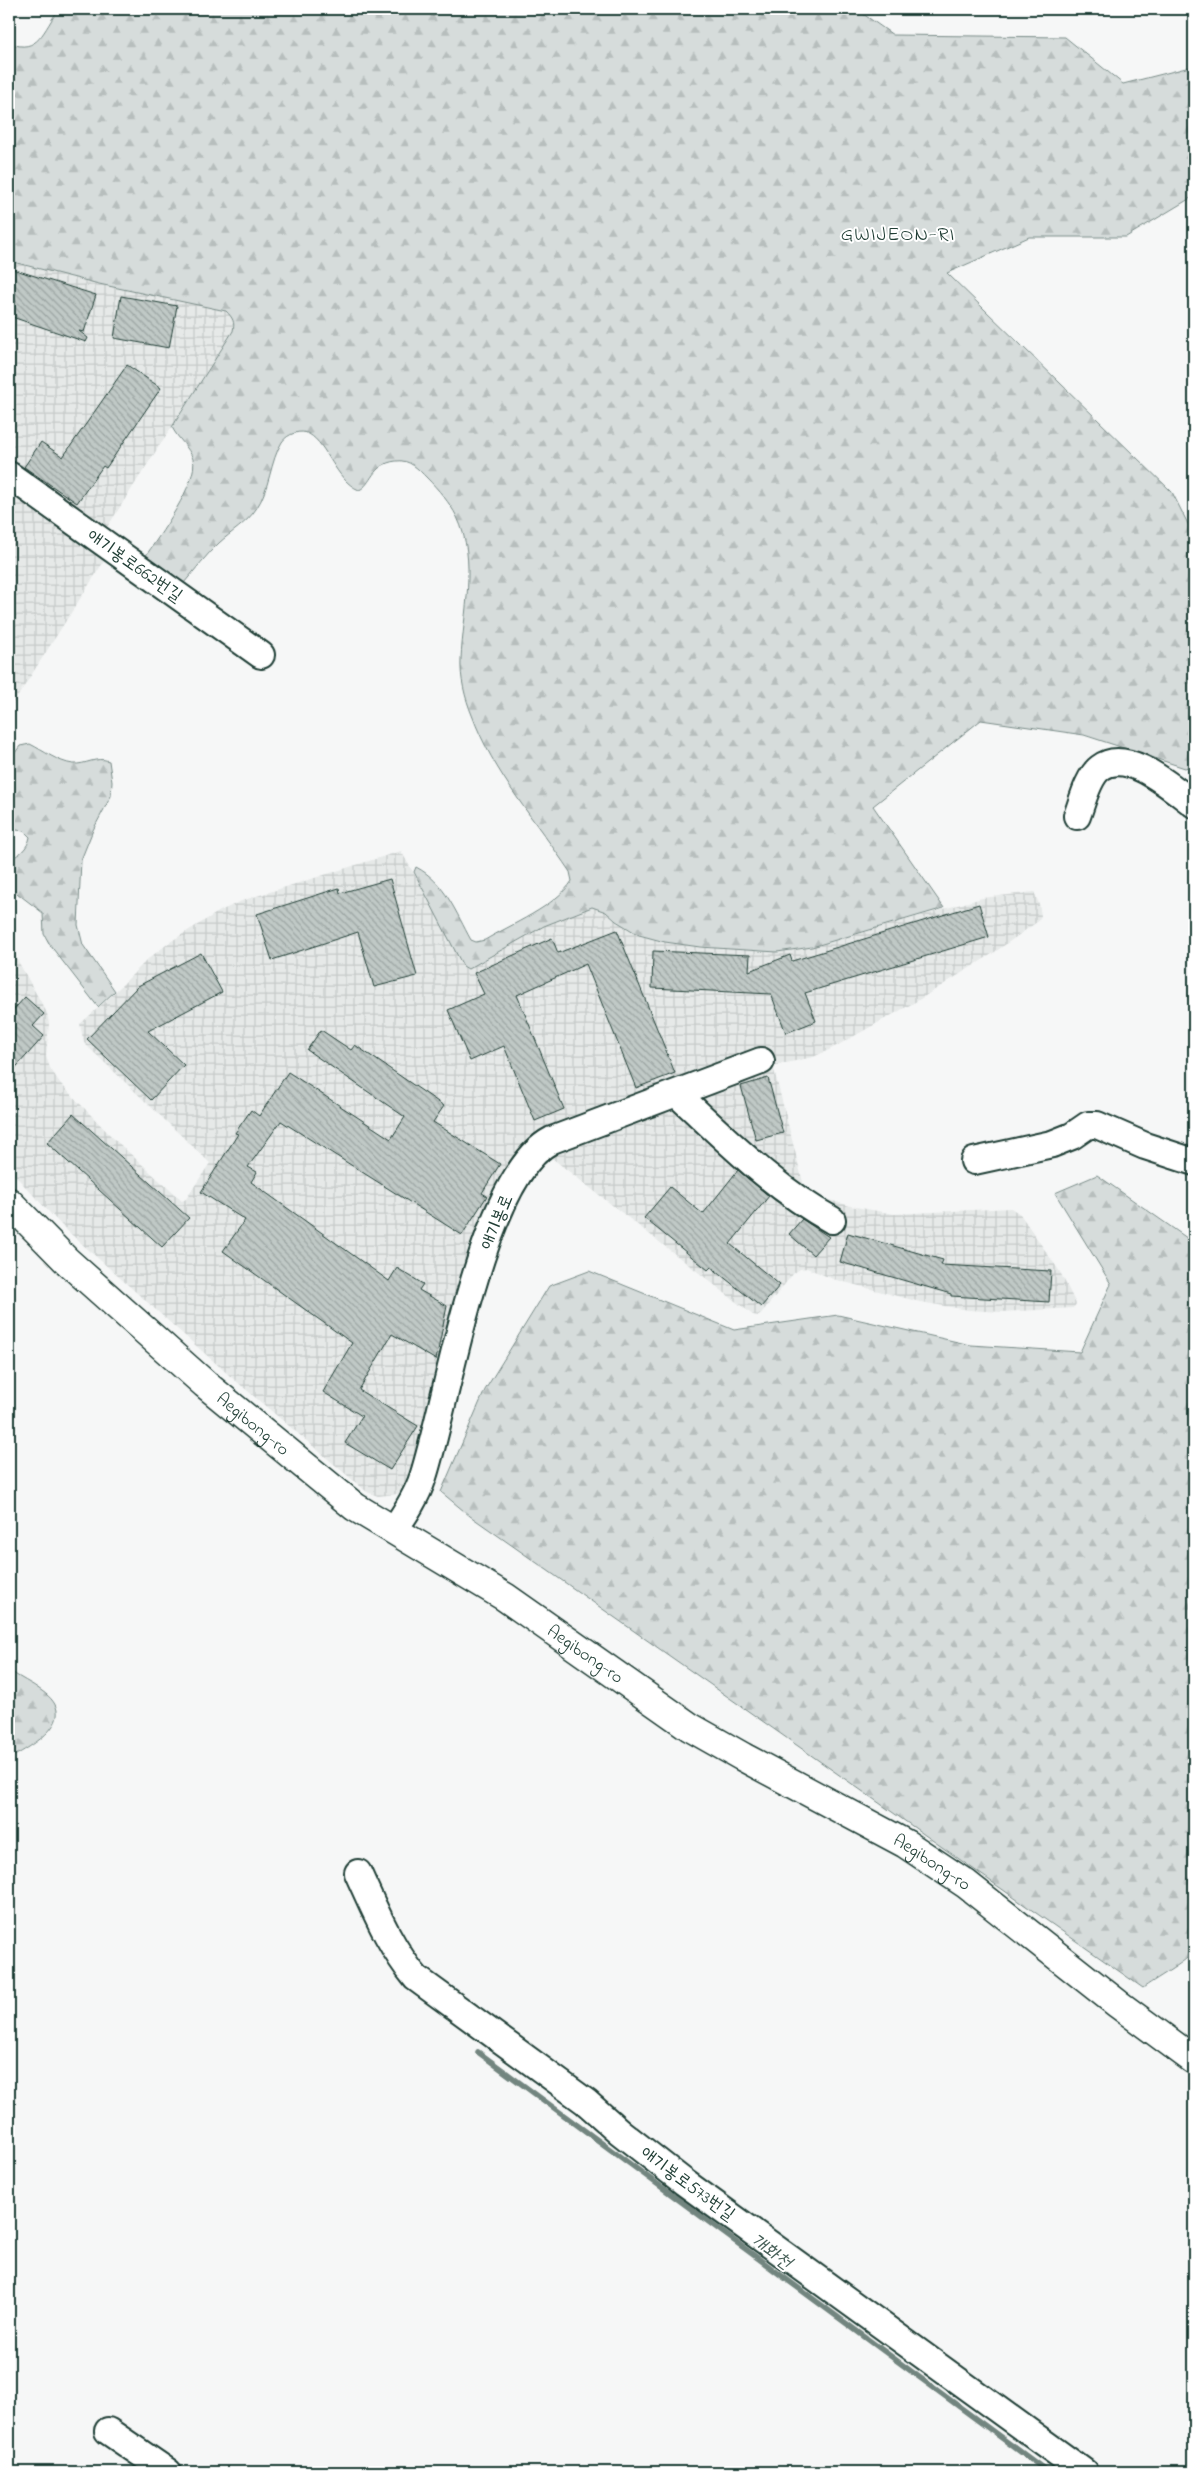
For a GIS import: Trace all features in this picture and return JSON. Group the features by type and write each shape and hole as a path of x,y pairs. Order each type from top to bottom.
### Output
{"main road":[{"name":"Aegibong-ro","path":"9,1202 67,1260 205,1384 355,1506 505,1597 690,1727 743,1758 906,1844 966,1884 1118,2004 1194,2060"}],"lane":[{"name":"애기봉로662번길","path":"9,475 261,654"},
{"path":"1077,816 1090,782 1099,768 1114,762 1132,763 1194,804"},
{"name":"애기봉로","path":"394,1530 423,1479 483,1253 505,1195 530,1156 539,1147 552,1140 761,1061"},
{"path":"677,1094 781,1186 807,1206 832,1220"},
{"path":"974,1162 1052,1144 1072,1136 1088,1126 1097,1125 1145,1146 1194,1162"},
{"name":"애기봉로573번길","path":"358,1873 399,1957 416,1978 586,2102 620,2132 684,2182 1084,2472"},
{"path":"108,2431 168,2472"}],"shaded area":[{"path":"9,261 99,284 227,311 233,317 233,331 104,532 9,464"},
{"path":"9,483 108,555 9,710"},
{"path":"401,851 441,921 463,966 468,969 544,926 592,907 606,912 616,921 639,935 665,942 700,947 777,952 812,947 982,898 1034,892 1041,916 1037,922 992,954 917,1001 829,1050 813,1057 773,1066 805,1190 809,1194 850,1206 894,1214 1011,1208 1020,1214 1060,1272 1076,1304 1073,1308 1001,1312 969,1310 920,1302 833,1279 807,1268 800,1269 793,1274 759,1316 753,1315 530,1141 519,1156 406,1491 378,1496 367,1492 230,1376 63,1227 9,1169 9,945 47,1013 49,1024 46,1056 50,1068 60,1083 113,1138 182,1201 186,1199 210,1163 84,1043 80,1024 148,959 170,942 220,911 244,900"}],"green space":[{"path":"59,9 416,9 433,16 447,9 856,9 893,35 1065,37 1123,84 1194,66 1194,196 1126,237 1029,237 947,273 1172,492 1194,536 1194,765 1185,768 1084,735 981,720 873,806 944,908 812,947 777,952 700,947 665,942 639,935 616,921 606,912 592,907 544,926 468,969 463,966 414,872 416,867 435,881 449,899 471,940 476,942 485,940 544,907 565,890 572,881 570,872 491,757 467,702 461,666 468,569 467,551 457,517 435,487 410,463 396,461 382,466 367,484 359,490 344,479 316,439 309,434 298,432 287,437 282,442 261,501 252,514 214,548 184,583 145,557 176,509 190,481 193,469 191,455 172,427 233,331 234,323 226,311 99,284 9,261 9,43 27,46 34,43 44,32"},
{"path":"30,744 67,763 78,764 100,759 109,761 112,782 111,796 93,830 81,860 78,925 83,945 115,991 98,1007 50,945 44,934 43,913 9,887 9,859 22,851 30,837 24,831 9,829 9,761 20,746"},
{"path":"1097,1175 1194,1243 1194,1839 1189,1841 1195,1899 1195,1932 1191,1954 1143,1988 470,1516 441,1492 485,1390 549,1286 589,1271 734,1330 838,1315 971,1345 1080,1352 1111,1284 1055,1193"},
{"path":"9,1670 42,1691 53,1701 57,1711 55,1721 41,1739 9,1759"}],"building":[{"path":"9,268 96,295 84,332 79,331 88,338 86,342 9,316"},
{"path":"121,296 177,306 169,348 114,338"},
{"path":"127,365 161,388 106,468 103,466 77,503 24,467 41,442 63,457"},
{"path":"390,879 417,976 374,987 358,932 272,960 257,914 339,888 340,893"},
{"path":"979,904 989,937 805,993 816,1021 786,1033 771,994 652,988 653,951 750,955 749,971 790,955 792,961"},
{"path":"617,930 675,1073 636,1088 586,964 517,995 564,1109 535,1121 504,1046 470,1061 448,1010 484,994 474,973 552,938 558,953"},
{"path":"201,953 222,992 148,1031 184,1065 151,1100 87,1039 138,986"},
{"path":"25,997 44,1014 33,1026 44,1036 9,1075 9,1015"},
{"path":"321,1030 351,1050 355,1045 444,1106 433,1122 500,1164 482,1193 487,1196 462,1235 281,1121 248,1167 257,1172 251,1182 389,1281 397,1268 423,1284 419,1290 447,1306 436,1360 392,1334 359,1390 418,1426 390,1470 345,1443 362,1416 323,1392 352,1343 223,1251 245,1220 201,1192 238,1134 235,1133 251,1110 259,1116 288,1072 391,1139 405,1117 307,1050"},
{"path":"768,1078 783,1133 756,1140 741,1086"},
{"path":"73,1114 189,1218 162,1247 47,1143"},
{"path":"738,1170 769,1196 730,1244 780,1285 761,1307 711,1267 708,1270 644,1218 670,1187 703,1214"},
{"path":"802,1219 829,1237 813,1255 789,1234"},
{"path":"848,1233 943,1260 941,1265 1051,1271 1049,1302 951,1296 951,1294 840,1262"}],"waterway":[{"name":"개화천","path":"478,2052 1048,2472"}],"district":[{"name":"GWIJEON-RI","path":"898,233"}]}
